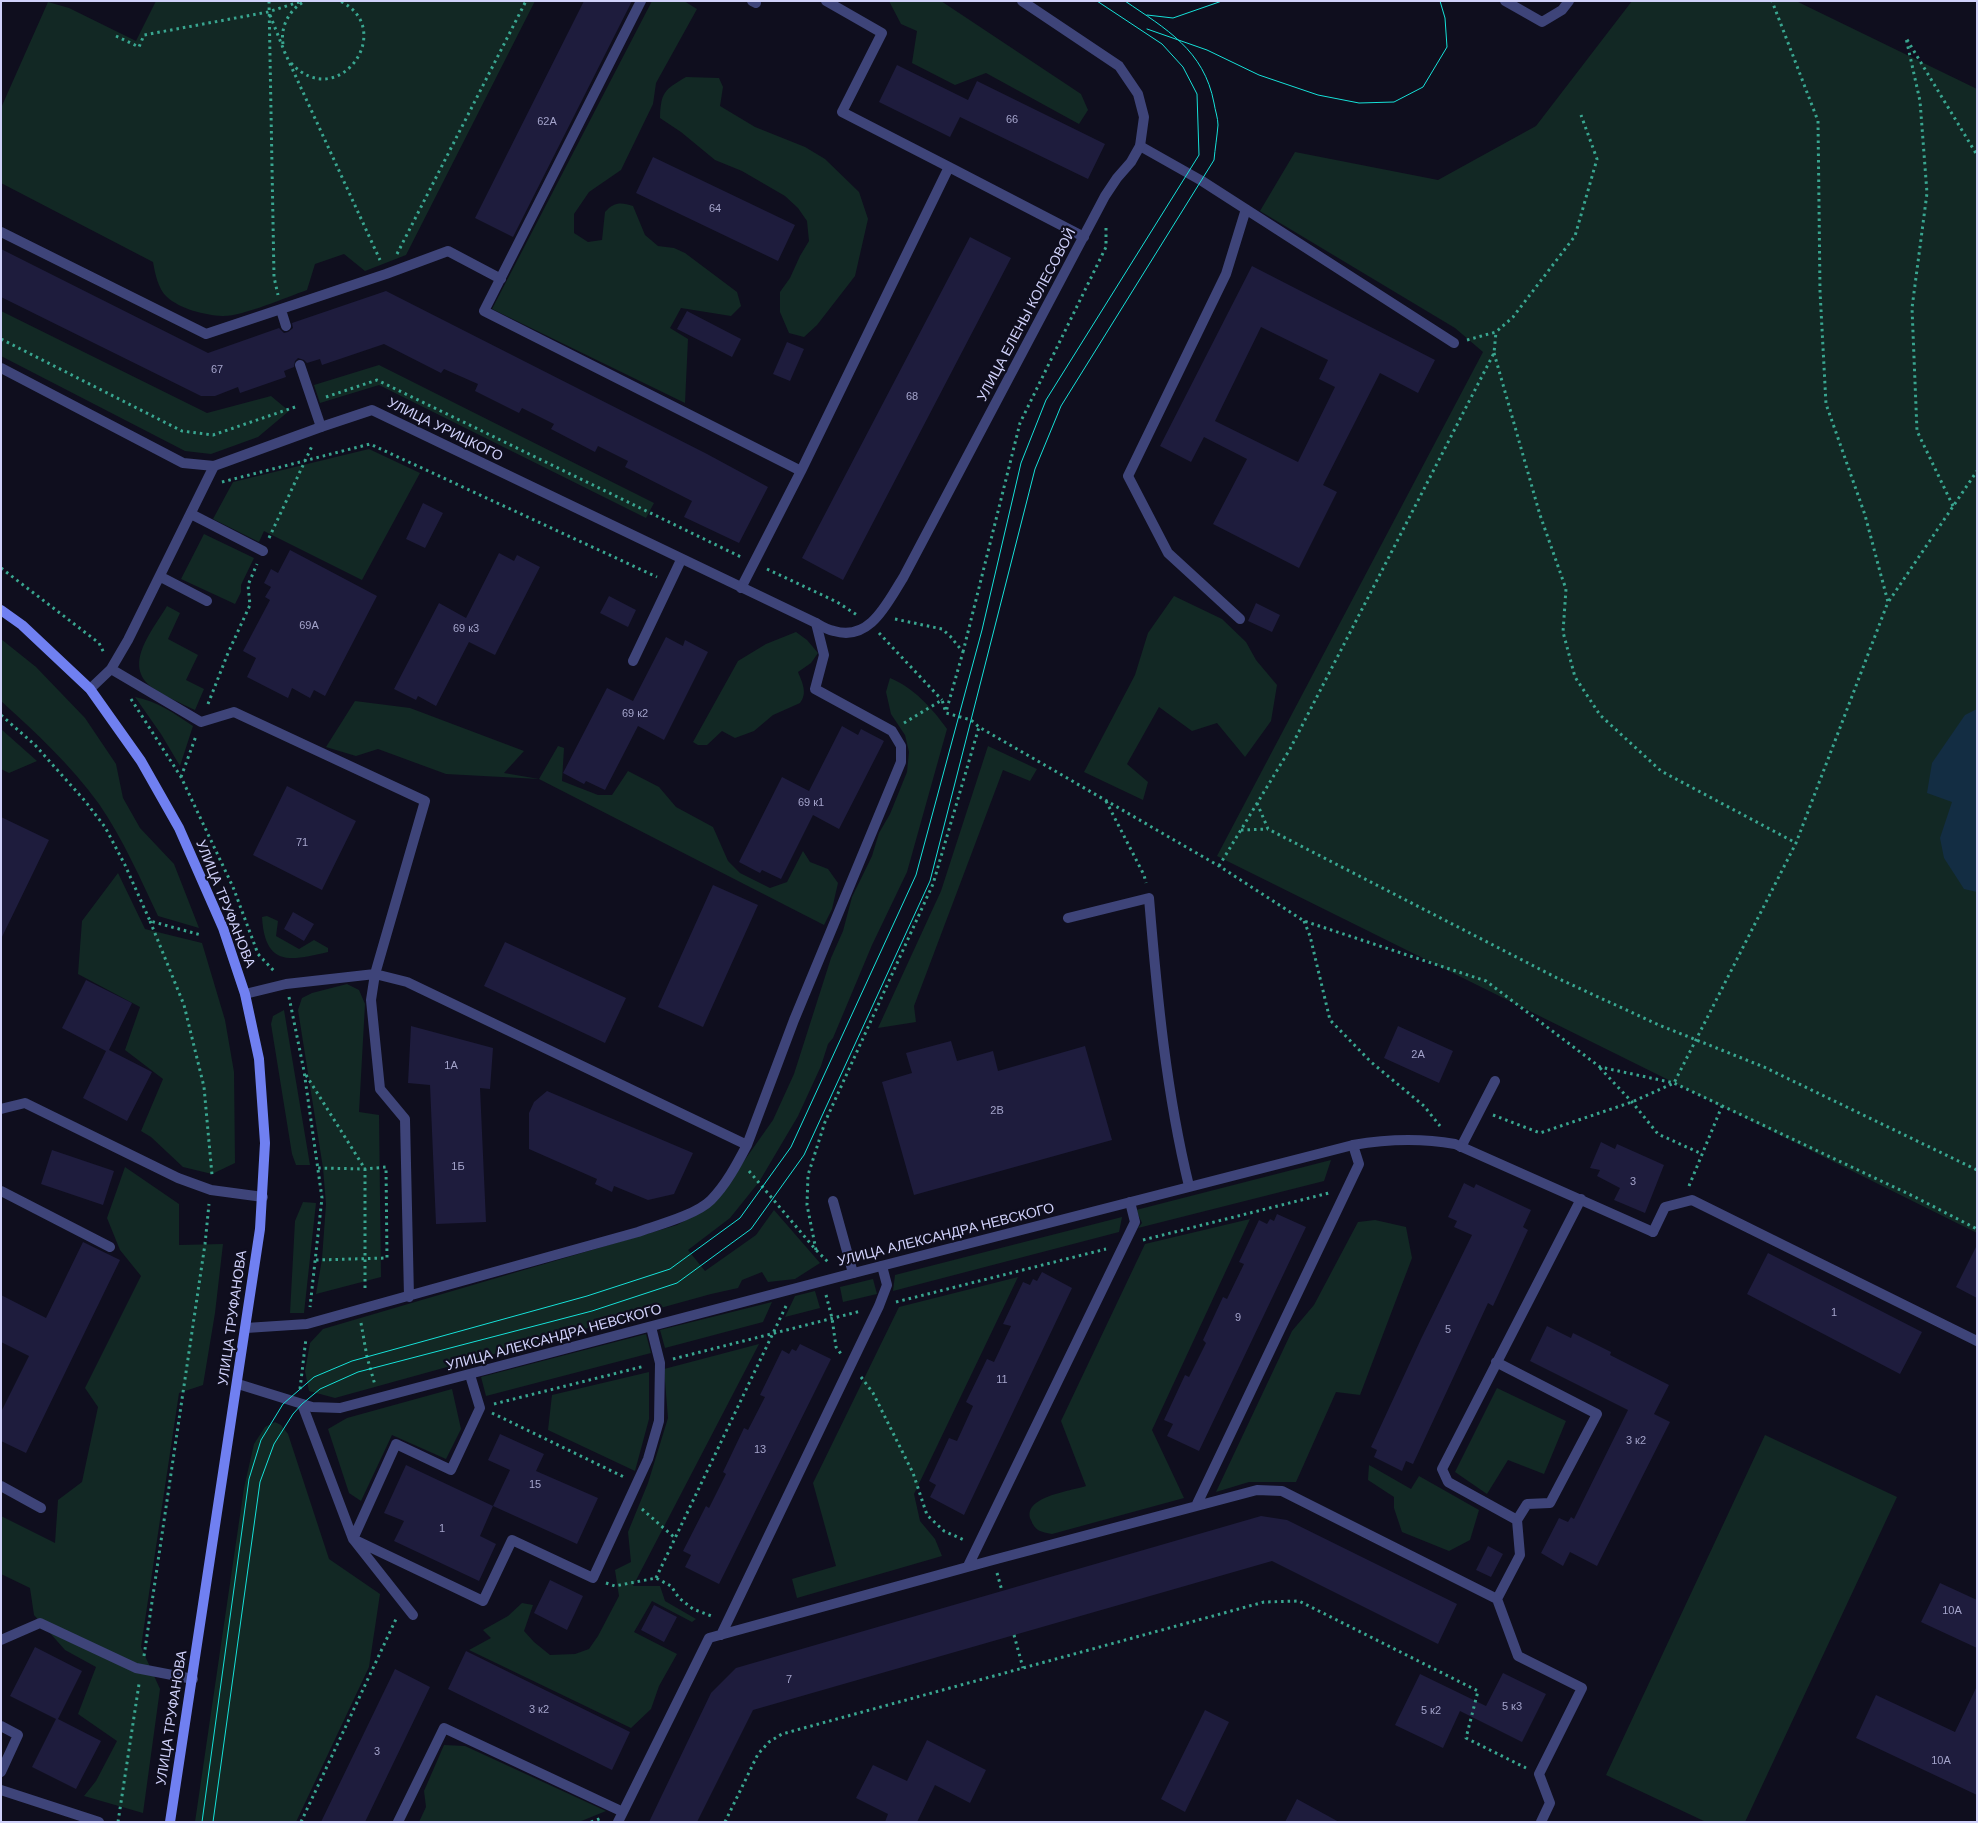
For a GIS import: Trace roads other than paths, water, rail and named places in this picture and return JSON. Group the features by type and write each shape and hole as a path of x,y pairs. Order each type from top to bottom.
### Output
{"street":[{"path":"640,1 484,311 801,471"},
{"path":"826,1 882,33 842,112 1084,237"},
{"name":"УЛИЦА ЕЛЕНЫ КОЛЕСОВОЙ","path":"816,623 835,632 853,634 871,625 879,616 903,578 1106,196 1117,178 1131,162 1140,146 1144,117 1138,94 1119,66 1022,1"},
{"path":"1505,1 1542,22 1562,10 1569,1"},
{"path":"1140,146 1202,181 1454,343"},
{"path":"741,588 801,471 949,167"},
{"path":"1240,620 1168,553 1128,476 1226,274 1246,210"},
{"path":"1,232 206,334 386,274 448,251 501,279"},
{"path":"281,310 286,326"},
{"path":"300,365 321,427"},
{"name":"УЛИЦА УРИЦКОГО","path":"1,368 183,463 214,466 372,410 681,560 816,623"},
{"path":"1,610 22,625 90,689 111,669 161,576 214,466"},
{"path":"191,514 263,551"},
{"path":"633,661 681,560"},
{"path":"161,576 206,600"},
{"path":"246,1328 308,1324 409,1297 638,1232 682,1217 710,1201 733,1172 747,1146 794,1020 901,762 902,746 892,731 815,689 824,655 816,623"},
{"path":"111,669 201,722 234,712 425,801 375,974 371,1000 380,1089 405,1119 409,1297"},
{"name":"УЛИЦА ТРУФАНОВА","path":"90,689 141,761 179,828 224,928 245,994 259,1059 265,1143 263,1197 246,1328 170,1822"},
{"path":"1068,918 1149,898 1158,1011 1179,1146 1189,1186"},
{"path":"245,994 286,984 375,974 407,982 747,1146"},
{"path":"1458,1146 1495,1081"},
{"path":"1,1109 25,1103 178,1178 210,1190 263,1197"},
{"name":"УЛИЦА АЛЕКСАНДРА НЕВСКОГО","path":"238,1384 302,1404 328,1409 340,1408 1189,1186 1353,1145 1379,1140 1404,1139 1429,1140 1458,1146 1653,1232 1665,1207 1692,1200 1977,1341"},
{"path":"1196,1506 1358,1164 1353,1145"},
{"path":"1,1191 110,1247"},
{"path":"1517,1520 1448,1482 1442,1469 1580,1199"},
{"path":"833,1201 849,1274"},
{"path":"968,1566 1125,1245 1135,1222 1130,1202"},
{"path":"721,1635 879,1306 887,1285 882,1266"},
{"path":"353,1539 483,1601 512,1540 594,1578 648,1460 659,1422 660,1363 650,1327"},
{"path":"1496,1362 1597,1414 1550,1503 1527,1504 1517,1520 1520,1555 1497,1599"},
{"path":"353,1539 396,1444 451,1470 480,1408 470,1375"},
{"path":"302,1404 353,1539 413,1615"},
{"path":"1,1486 41,1508"},
{"path":"618,1822 709,1638 968,1566 1256,1490 1282,1491 1497,1599 1518,1656 1582,1688 1539,1774 1550,1803 1541,1822"},
{"path":"1,1647 4,1638 40,1623 136,1668 193,1678"},
{"path":"1,1726 18,1735 1,1772"},
{"path":"398,1822 444,1728 623,1812"},
{"path":"1,1790 99,1822"}],"water":[{"path":"1977,709 1977,892 1964,889 1944,858 1940,838 1952,802 1927,793 1932,763 1965,715"}],"tram line":[{"path":"202,1822 249,1479 261,1440 283,1404 314,1377 352,1361 587,1296 670,1269 740,1218 791,1147 916,875 982,630 1021,463 1046,400 1199,155 1197,94 1183,67 1162,44 1097,1"},
{"path":"213,1822 260,1482 274,1444 293,1414 320,1389 358,1372 592,1311 677,1283 751,1229 804,1155 930,881 1035,469 1061,406 1214,160 1218,120 1209,85 1202,69 1192,55 1169,32 1125,1"},
{"path":"1147,15 1173,18 1222,1"},
{"path":"1147,29 1207,50 1259,75 1318,95 1359,103 1394,102 1423,87 1447,47 1445,18 1440,1"}]}
